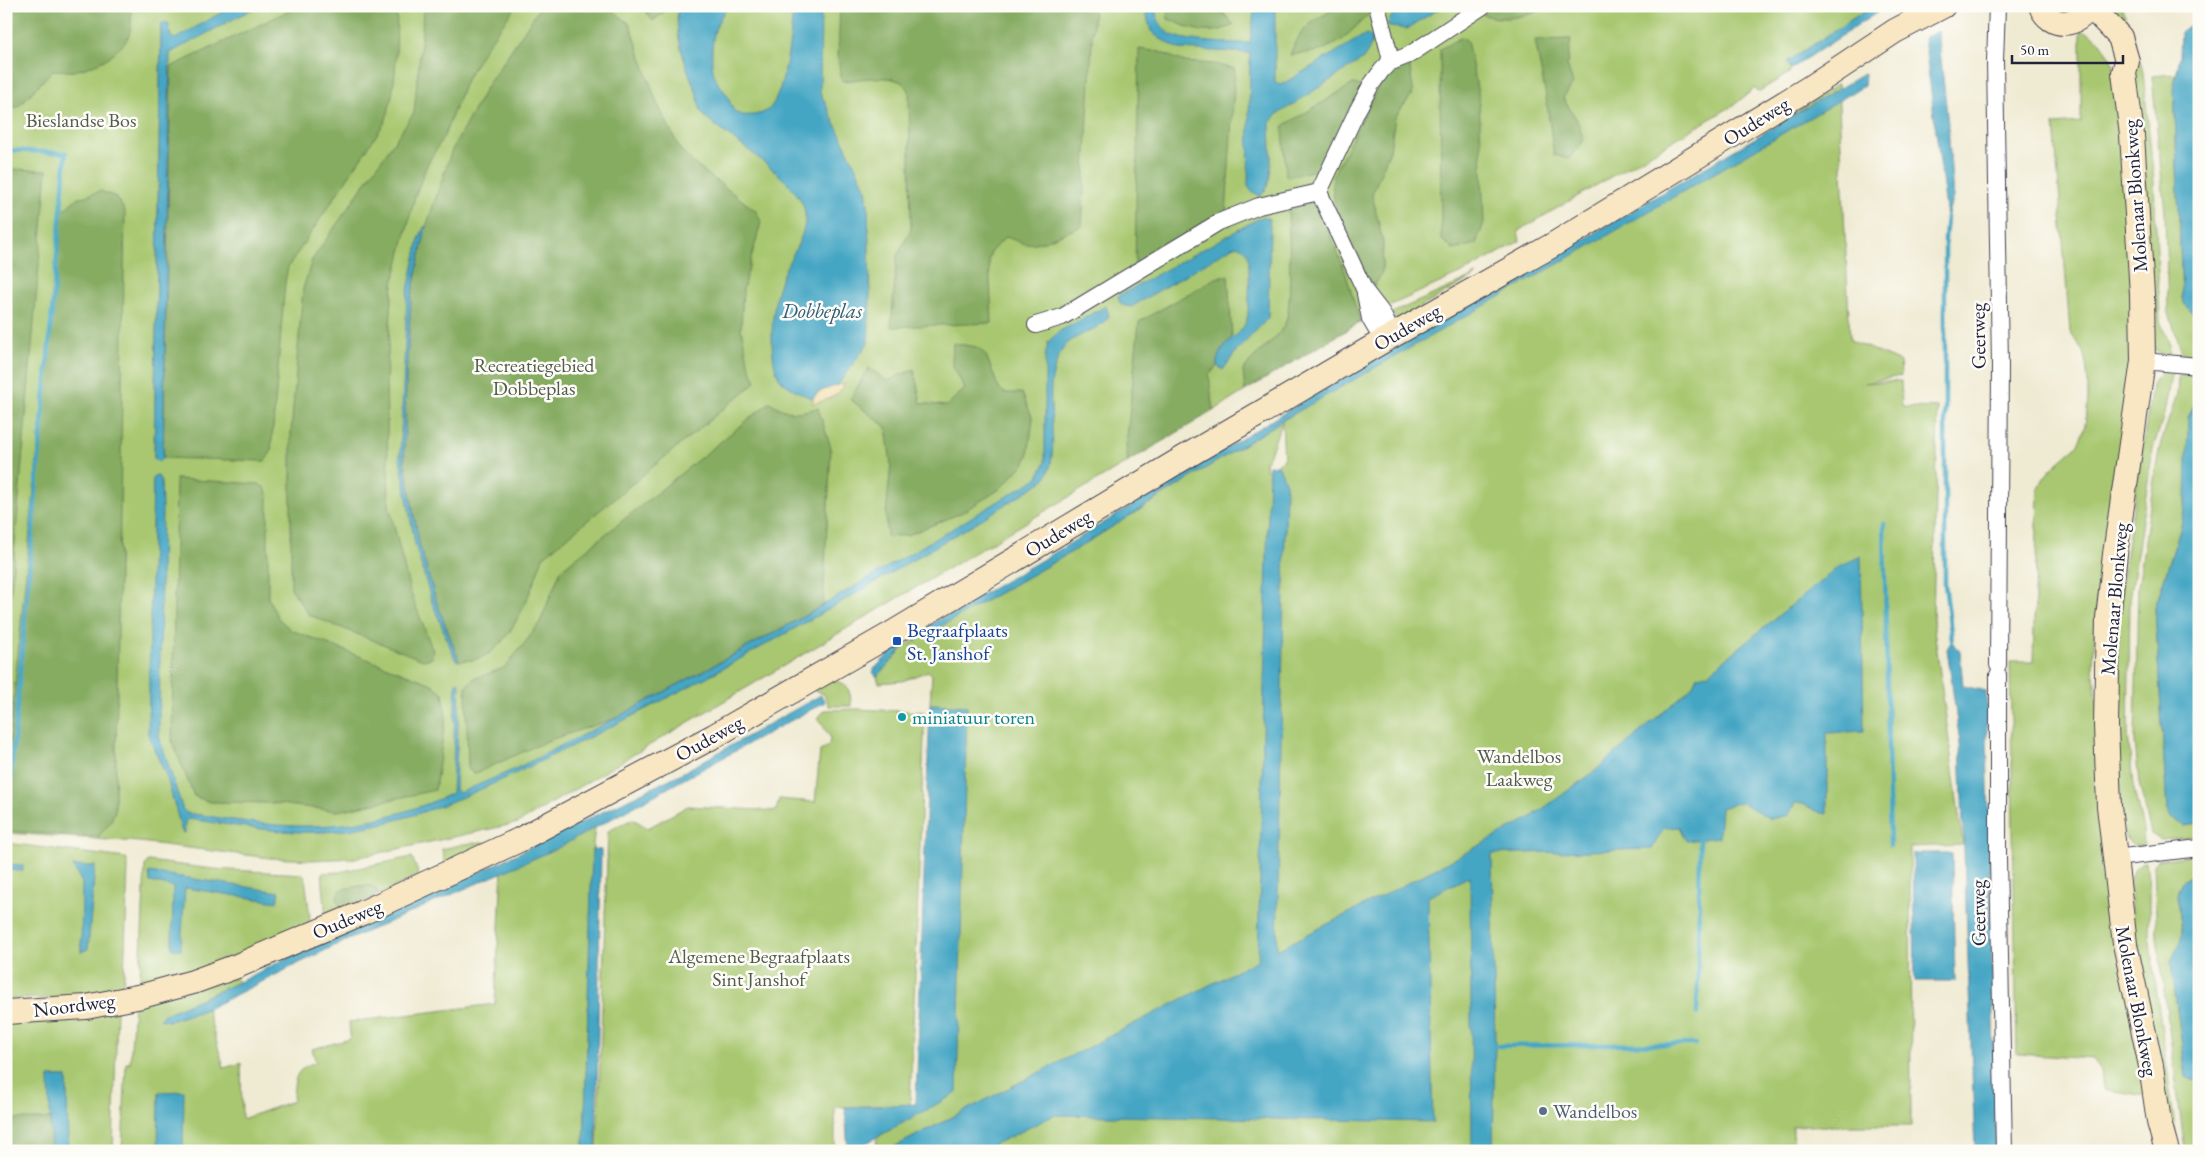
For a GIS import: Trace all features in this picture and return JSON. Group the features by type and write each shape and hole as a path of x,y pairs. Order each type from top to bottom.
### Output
{"main road":[{"name":"Oudeweg","path":"142,996 193,982 237,966 362,913 519,840 714,736 891,634 1175,463 1388,338 1551,246 1809,88 1895,31 1943,6"},
{"path":"2041,6 2046,15 2057,22 2070,23 2087,10"},
{"name":"Molenaar Blonkweg","path":"2087,10 2124,73 2132,135 2142,294 2143,361 2115,554 2108,618 2106,725 2109,806 2124,944 2151,1066 2159,1122 2167,1151"},
{"name":"Noordweg","path":"6,1012 86,1006 142,996"},
{"name":"Molenaar Blonkweg","path":"2157,1151 2159,1122"}],"street":[{"path":"1377,6 1390,56 1389,63"},
{"path":"1319,192 1371,85 1389,63 1409,55 1483,6"},
{"name":"Geerweg","path":"1997,6 2000,365 1998,860 2004,1151"},
{"path":"1319,192 1365,291 1382,312 1388,338"},
{"path":"1036,325 1062,317 1220,222 1259,206 1319,192"},
{"path":"2143,361 2199,366"},
{"path":"2115,858 2199,848"}],"green space":[{"name":"Recreatiegebied Dobbeplas","path":"6,6 1872,6 1787,62 1791,69 1789,73 1758,92 1755,88 1734,105 1518,231 1520,241 1470,269 1389,306 1253,384 1213,411 1213,408 1128,458 1128,462 518,823 356,858 312,860 270,858 140,842 6,833","holes":["165,22 158,462 154,458 161,24","157,476 151,625 153,478"]},
{"path":"6,6 131,6 130,30 124,44 105,60 81,69 51,72 19,106 6,111"},
{"path":"299,6 397,6 394,79 385,122 288,267 285,282 271,452 265,461 163,458 171,67"},
{"path":"423,6 516,6 485,48 466,80 444,136 428,163 415,196 393,284 386,380 389,505 410,591 433,651 432,658 423,660 309,615 291,588 291,432 303,289 312,260 414,113"},
{"path":"541,6 607,6 630,24 656,101 680,149 697,166 756,211 761,222 743,289 741,328 748,361 756,382 543,557 527,600 501,643 489,653 477,659 458,661 436,601 419,543 404,460 406,377 411,298 426,227 452,150 487,86"},
{"path":"642,6 665,6 664,12 653,21"},
{"path":"840,6 1094,6 1082,226 1042,242 1026,244 1006,237 992,250 989,259 992,323 891,327 897,256 911,229 909,91 904,84 889,78 842,81 838,58"},
{"path":"1167,6 1217,6 1234,25 1216,31 1200,31 1168,19"},
{"path":"1339,6 1366,6 1369,14 1341,41 1320,51 1290,55 1299,37 1309,25"},
{"path":"1490,6 1553,6 1526,15 1506,18 1487,16 1479,12"},
{"path":"2100,6 2121,6 2132,32 2143,72 2154,183 2160,321 2170,345 2169,355 2162,354 2154,349 2130,50"},
{"path":"2081,30 2089,33 2101,43 2114,65 2129,176 2134,398 2102,555 2097,592 2093,667 2145,1096 2103,1089 2101,1070 2093,1059 2017,1054 2010,662 2033,662 2038,491 2049,471 2077,445 2087,415 2088,388 2086,364 2082,349 2070,332 2054,124 2081,122"},
{"path":"1462,37 1467,41 1479,98 1484,223 1476,244 1454,250 1441,239 1440,49"},
{"path":"1571,39 1567,65 1573,84 1563,98 1577,120 1584,140 1569,159 1554,155 1546,97 1535,40"},
{"path":"1139,49 1160,52 1184,62 1214,64 1235,69 1226,214 1135,268"},
{"path":"1409,62 1413,89 1411,96 1395,117 1390,150 1372,194 1383,243 1382,272 1374,287 1351,248 1338,216 1334,201 1334,173 1382,80"},
{"path":"2176,74 2174,86 2182,298 2194,315 2194,332 2199,340 2199,358 2183,356 2168,310 2165,213 2152,76"},
{"path":"1353,84 1365,87 1325,168 1286,176 1283,129 1285,125"},
{"name":"Wandelbos Laakweg","path":"1838,84 1850,340 1900,362 1901,376 1864,383 1901,381 1902,407 1938,408 1933,621 1963,845 1910,847 1911,1126 1793,1126 1793,1151 935,1151 937,1125 886,1151 879,1150 876,1141 879,1136 939,1102 967,706 930,704 932,675 928,671 902,681 879,683 877,677 904,647 1075,550 1283,420 1769,130","holes":["1282,422 1284,460 1266,470 1265,461 1268,459"]},
{"path":"6,169 47,170 6,649"},
{"path":"100,191 116,197 125,211 115,811 110,823 98,837 6,831 6,777 61,212 76,199"},
{"path":"1311,201 1318,205 1345,271 1360,322 1245,391 1243,371 1252,359 1280,332 1287,317 1290,286 1288,204"},
{"path":"1228,275 1232,337 1222,350 1217,366 1209,375 1213,411 1128,462 1126,446 1139,322 1216,278"},
{"path":"1477,275 1398,320 1391,315 1392,313"},
{"path":"953,343 977,347 986,355 999,389 1005,393 1022,393 1033,419 1028,456 1024,464 1000,489 961,513 908,535 887,537 886,514 891,464 886,427 850,399 869,368 887,381 914,369 921,403 946,406 965,389 952,364"},
{"path":"2172,370 2163,419 2153,448 2130,600 2128,734 2133,786 2143,830 2144,847 2135,846 2128,840 2123,829 2118,773 2116,673 2120,593 2152,385 2160,374"},
{"path":"2181,374 2199,376 2199,397 2193,407 2186,500 2181,526 2155,608 2167,811 2184,826 2199,824 2199,836 2162,840 2151,834 2139,783 2135,742 2138,587 2156,466 2161,442 2177,395 2178,378"},
{"path":"770,402 782,409 793,412 818,408 831,448 823,606 616,718 547,741 474,774 468,769 466,686 475,678 504,668 524,644 540,622 561,570"},
{"path":"176,479 259,484 265,488 268,497 268,598 278,618 291,630 432,684 443,693 446,717 435,790 338,811 270,803 210,802 194,796 172,741"},
{"path":"834,681 846,686 851,706 829,706 824,694 814,690"},
{"name":"Algemene Begraafplaats Sint Janshof","path":"857,709 925,712 910,1105 835,1107 835,1151 597,1151 608,831 633,819 648,828 688,806 776,811 779,799 815,802 820,751 829,745 830,737 818,718 825,710"},
{"path":"596,822 593,843 584,1151 122,1151 126,1063 130,1063 134,1004 234,978 239,982 163,1015 169,1021 207,1009 224,1068 241,1063 242,1119 293,1101 295,1081 299,1072 316,1062 312,1049 350,1039 349,1022 495,1004 502,870"},
{"path":"482,842 492,844 445,864 442,849"},
{"path":"6,843 126,858 128,866 122,988 51,998 6,999"},
{"path":"2199,854 2199,874 2189,876 2179,887 2177,894 2182,930 2181,939 2171,962 2186,1077 2199,1083 2199,1151 2185,1151 2157,937 2154,865 2158,860"},
{"path":"412,857 419,875 379,895 367,885 343,889 343,912 326,920 322,873 339,872"},
{"path":"148,861 213,869 303,874 310,918 309,927 215,966 142,984 140,976 145,866"},
{"path":"2146,862 2149,887 2149,935 2178,1151 2175,1151 2135,943 2129,882 2135,869"},
{"path":"367,885 374,887 379,895 343,912 337,900 338,893 343,889"},
{"path":"117,1010 113,1151 68,1151 66,1077 53,1077 55,1151 6,1151 6,1017"},
{"path":"6,1119 51,1119 51,1151 6,1151"}],"sand":[{"path":"844,384 836,395 813,404 813,398 818,393 829,387"}],"water":[{"path":"233,6 258,6 170,53 163,458 158,462 154,458 161,24 168,23 171,37 175,39"},
{"name":"Dobbeplas","path":"678,6 728,6 715,31 712,50 713,70 717,81 727,95 735,112 747,115 768,110 779,91 786,61 793,6 821,6 820,92 866,189 870,296 868,343 838,385 818,392 813,398 795,390 780,379 773,358 772,345 773,317 777,292 783,273 797,246 804,227 804,208 792,188 782,178 702,113 679,41"},
{"path":"1144,6 1155,6 1156,14 1165,30 1180,38 1221,43 1250,43 1254,11 1258,6 1275,6 1275,83 1281,85 1366,34 1372,36 1372,40 1363,59 1275,116 1270,123 1270,173 1265,191 1260,196 1251,191 1248,186 1250,53 1179,49 1159,38 1151,31"},
{"path":"1399,6 1443,6 1407,29 1389,27 1388,23"},
{"path":"1872,6 1887,6 1791,69 1787,62"},
{"path":"2199,18 2199,51 2194,54 2199,90 2199,340 2194,332 2194,315 2182,298 2174,86 2180,56 2181,32"},
{"path":"1938,31 1948,124 1953,197 1947,217 1924,38"},
{"path":"1865,73 1864,86 1586,248 1283,420 1075,550 915,641 912,635 1064,547 1318,392 1589,236"},
{"path":"1263,216 1269,219 1270,228 1268,318 1235,353 1223,370 1217,366 1220,353 1243,328 1247,317 1249,261 1245,249 1239,246 1230,248 1131,307 1122,305 1119,301 1118,296"},
{"path":"424,227 426,227 411,298 406,377 404,460 419,543 436,601 458,661 455,659 432,602 415,544 400,458 407,295 419,239"},
{"path":"1106,306 1109,316 1105,321 1068,343 1062,350 1057,362 1051,386 1052,457 1044,480 966,529 810,620 617,724 441,806 383,823 353,829 291,832 188,819 185,822 185,833 182,832 167,778 148,735 153,477 158,476 161,481 162,509 159,736 183,810 187,813 281,825 312,826 366,821 419,807 452,793 456,683 459,682 460,686 455,789 459,793 513,770 616,718 796,621 1031,482 1038,477 1045,463 1045,357 1048,342 1060,331"},
{"path":"2199,397 2199,824 2184,826 2171,818 2167,811 2155,608 2181,526 2186,500 2188,417"},
{"path":"1269,465 1279,466 1286,484 1277,950 1530,818 1595,771 1692,687 1697,676 1707,674 1838,567 1861,556 1864,731 1827,733 1827,814 1818,812 1800,803 1795,803 1789,815 1770,819 1741,802 1721,808 1719,837 1686,841 1679,827 1664,828 1652,849 1492,854 1495,1041 1493,1151 1472,1151 1470,876 1428,897 1433,1122 1055,1115 981,1151 886,1151 1258,960"},
{"path":"1952,640 1960,652 1963,686 1986,691 1996,1151 1975,1151 1960,743 1947,649"},
{"path":"901,642 904,647 877,677 872,671"},
{"path":"821,695 825,702 558,848 336,945 207,1009 169,1021 160,1019 163,1015 496,864 680,774"},
{"path":"930,704 967,706 957,1093 852,1151 848,1151 845,1107 916,1104"},
{"path":"592,849 601,850 596,1151 584,1151"},
{"path":"1913,853 1952,853 1955,981 1915,981"},
{"path":"6,864 23,865 23,871 6,870"},
{"path":"73,866 95,866 88,949 81,952 82,883"},
{"path":"149,872 280,892 277,902 185,888 181,949 172,949 173,887 150,882"},
{"path":"2196,873 2199,874 2199,1083 2186,1077 2171,962 2181,939 2182,930 2177,894 2183,881"},
{"path":"49,1077 67,1077 68,1151 51,1151"},
{"path":"184,1091 183,1151 158,1151 159,1092"}],"waterway":[{"path":"6,150 66,153 8,808"},
{"path":"1947,217 1945,238 1945,584 1952,640"},
{"path":"1884,523 1890,845"},
{"path":"1697,1014 1700,840"},
{"path":"1495,1046 1696,1044"}],"place":[{"name":"Begraafplaats St. Janshof","path":"897,641"},
{"name":"miniatuur toren","path":"902,717"},
{"name":"Wandelbos","path":"1543,1111"}],"park label":[{"name":"Bieslandse Bos","path":"81,120"}]}
